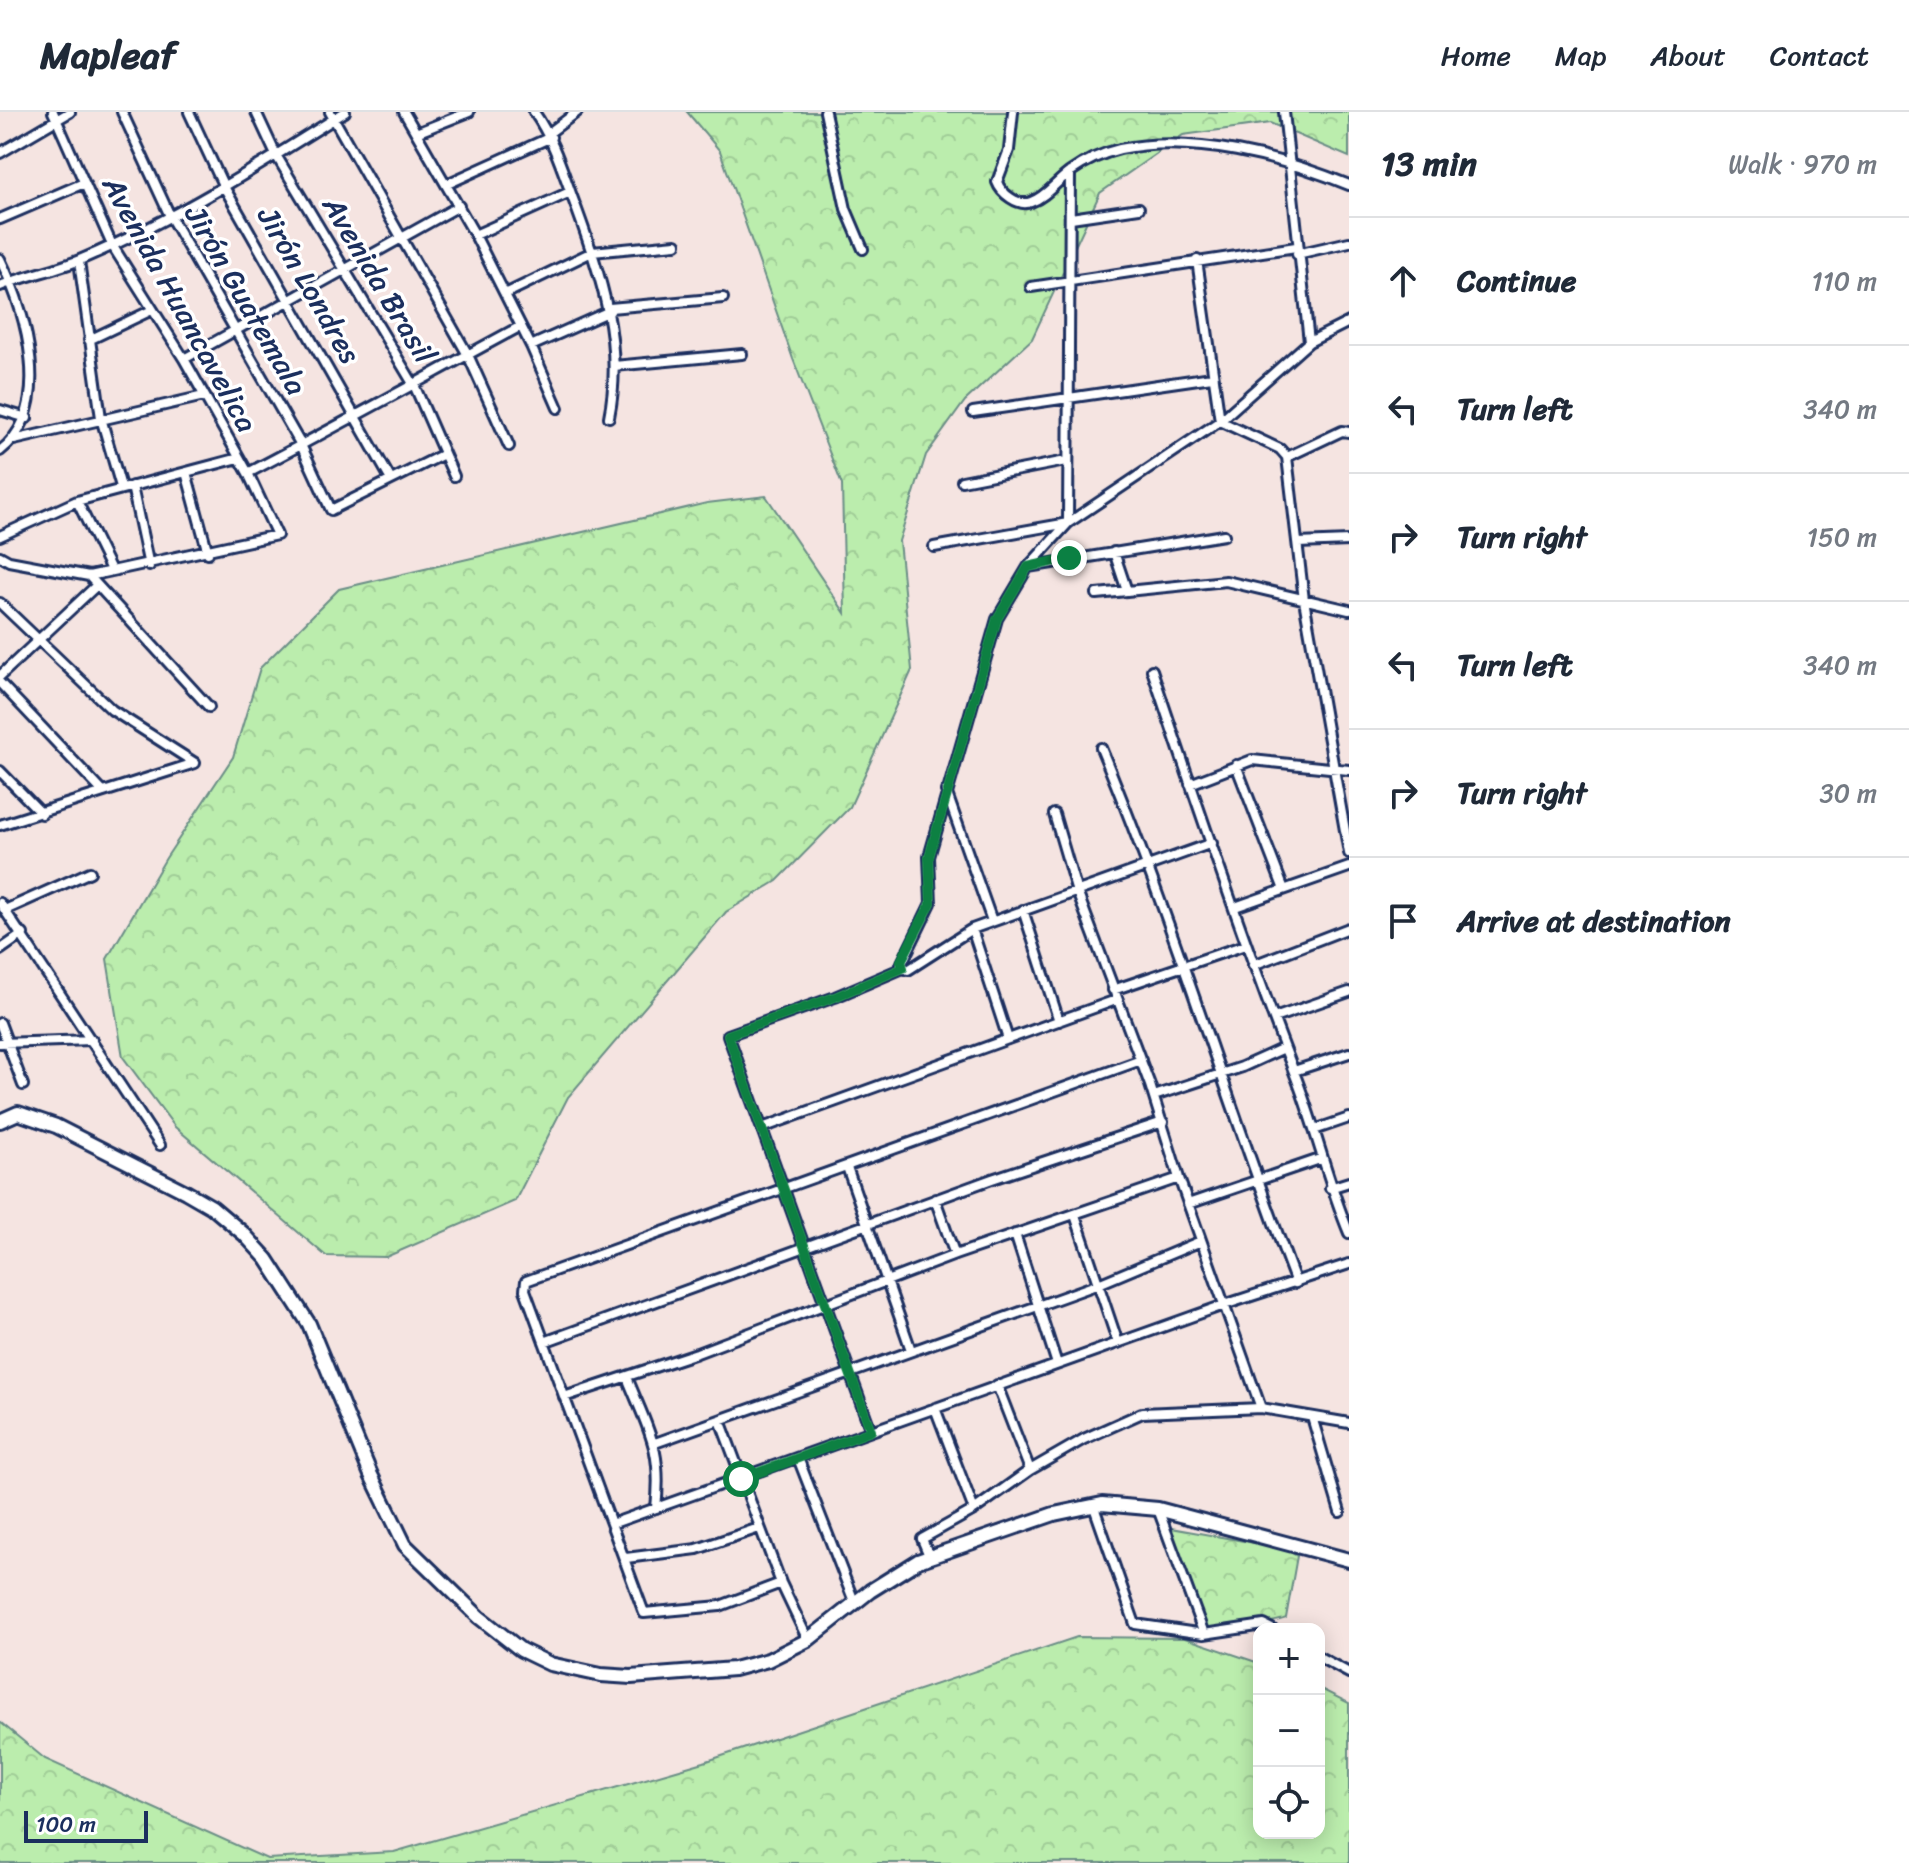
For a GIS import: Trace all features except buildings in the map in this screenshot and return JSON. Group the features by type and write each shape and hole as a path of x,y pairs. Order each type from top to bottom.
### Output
{"highway":[{"path":"0,1121 18,1113 56,1126 212,1207 244,1234 267,1259 309,1324 371,1475 405,1545 452,1594 521,1650 550,1664 601,1675 631,1677 734,1669 768,1660 808,1640 870,1591 930,1558 1054,1514 1094,1507 1131,1505 1158,1509 1349,1560"}],"street":[{"path":"0,151 55,116 70,112"},
{"name":"Jirón Guatemala","path":"122,112 170,216 301,445 331,510 391,480"},
{"name":"Jirón Londres","path":"189,112 223,185 391,480"},
{"name":"Avenida Brasil","path":"256,112 276,155 415,387 454,476"},
{"path":"0,286 79,261 170,216 276,155 332,116 345,112"},
{"path":"404,112 475,235 531,346 558,408"},
{"path":"416,133 469,112"},
{"path":"534,112 550,135 610,310 614,366 609,417"},
{"path":"447,184 550,135 577,112"},
{"path":"825,112 846,209 863,249"},
{"path":"1013,112 1009,150 997,182 1002,192 1027,203 1070,172 1118,149 1153,145 1223,148 1349,185"},
{"path":"1284,112 1287,166 1309,342"},
{"name":"Avenida Huancavelica","path":"55,116 112,245 184,359 248,473 277,535 208,553"},
{"path":"332,116 468,355 509,446"},
{"path":"1068,523 1070,172"},
{"path":"0,219 84,183"},
{"path":"475,235 570,192"},
{"path":"184,359 459,206"},
{"path":"1071,218 1139,208"},
{"path":"1031,287 1071,283 1197,260 1297,251 1349,242"},
{"path":"505,294 592,252 676,244"},
{"path":"0,259 11,281 30,369 27,418 14,440 0,451"},
{"path":"1197,260 1220,421"},
{"path":"79,261 101,418 121,487"},
{"path":"531,346 610,310 723,298"},
{"path":"89,340 152,310"},
{"path":"903,968 901,961 931,903 929,857 997,619 1028,567 1068,523 1220,421 1309,342 1349,322"},
{"path":"248,473 355,413 415,387 521,326"},
{"path":"614,366 742,354"},
{"path":"973,412 1212,377"},
{"path":"14,440 204,396"},
{"path":"0,410 27,418"},
{"path":"1220,421 1280,449 1287,457 1304,600 1349,853"},
{"path":"1287,457 1342,431 1349,432"},
{"path":"391,480 444,454"},
{"path":"0,536 77,501 239,458"},
{"path":"962,481 1066,461"},
{"path":"0,556 9,561 89,576 208,553 186,472"},
{"path":"132,486 149,566"},
{"path":"77,501 111,570"},
{"path":"934,547 1068,523"},
{"path":"1028,567 1224,535"},
{"path":"1298,543 1349,541"},
{"path":"1114,552 1127,591"},
{"path":"89,576 209,707"},
{"path":"1097,594 1226,581 1349,610"},
{"path":"0,676 97,585"},
{"path":"0,603 36,641 126,721 195,763 0,825"},
{"path":"1152,670 1235,907 1245,945 1294,1071 1330,1188 1349,1233"},
{"path":"0,683 103,792"},
{"path":"1101,748 1150,866 1256,1179 1296,1283"},
{"path":"1190,784 1252,760 1349,770"},
{"path":"1236,765 1283,887"},
{"path":"0,771 42,814"},
{"path":"946,791 992,921"},
{"path":"1054,814 1076,889 1154,1096 1179,1178 1261,1408"},
{"path":"871,1431 728,1035 835,997 903,968 908,970 972,929 992,921 1212,843"},
{"path":"1235,907 1283,887 1349,867"},
{"path":"90,872 3,906 160,1145"},
{"path":"1023,910 1059,1021"},
{"path":"1253,965 1349,928"},
{"path":"972,929 1008,1039"},
{"path":"0,950 23,934"},
{"path":"1113,990 1245,945"},
{"path":"1274,1018 1349,992"},
{"path":"762,1128 1116,1000"},
{"path":"0,1023 3,1042 23,1085"},
{"path":"3,1042 92,1040"},
{"path":"1154,1096 1220,1075 1284,1048"},
{"path":"1294,1071 1349,1053"},
{"path":"781,1583 720,1606 644,1613 614,1523 525,1290 526,1281 1141,1060"},
{"path":"1314,1130 1349,1118"},
{"path":"544,1342 935,1199 1163,1122"},
{"path":"1188,1204 1320,1159"},
{"path":"847,1167 911,1350"},
{"path":"564,1397 627,1377 955,1255 1179,1178"},
{"path":"1330,1188 1349,1182"},
{"path":"935,1199 955,1255"},
{"path":"1075,1215 1118,1343"},
{"path":"1015,1234 1057,1364"},
{"path":"655,1443 1096,1285 1201,1241"},
{"path":"614,1523 1224,1305 1349,1264"},
{"path":"627,1377 655,1443 659,1478 656,1508"},
{"path":"997,1385 1030,1470"},
{"path":"935,1408 974,1510"},
{"path":"930,1558 922,1539 974,1510 1030,1470 1084,1439 1142,1413 1261,1408 1349,1423"},
{"path":"1312,1417 1340,1512"},
{"path":"720,1420 781,1583 808,1640"},
{"path":"798,1458 855,1604"},
{"path":"1094,1507 1135,1624 1204,1634 1253,1626"},
{"path":"1158,1509 1204,1634"},
{"path":"626,1558 697,1549 759,1528"},
{"path":"1325,1660 1349,1673"}],"green space":[{"path":"687,112 1349,112 1349,157 1270,123 1183,135 1100,193 1032,339 965,401 926,455 899,541 912,670 850,807 777,881 726,912 568,1097 515,1201 386,1257 326,1256 175,1127 123,1057 107,959 166,858 233,757 260,668 339,589 707,503 766,496 845,613 842,485 793,359 720,151"},
{"path":"1160,1526 1283,1548 1297,1556 1286,1618 1200,1629"},
{"path":"1077,1637 1185,1638 1253,1661 1253,1839 1325,1839 1325,1691 1349,1703 1349,1863 0,1863 0,1722 45,1759 267,1859 394,1852 704,1762"}],"route":[{"path":"741,1479 871,1431 728,1035 835,997 903,968 901,961 931,903 929,857 997,619 1028,567 1069,558"}]}
